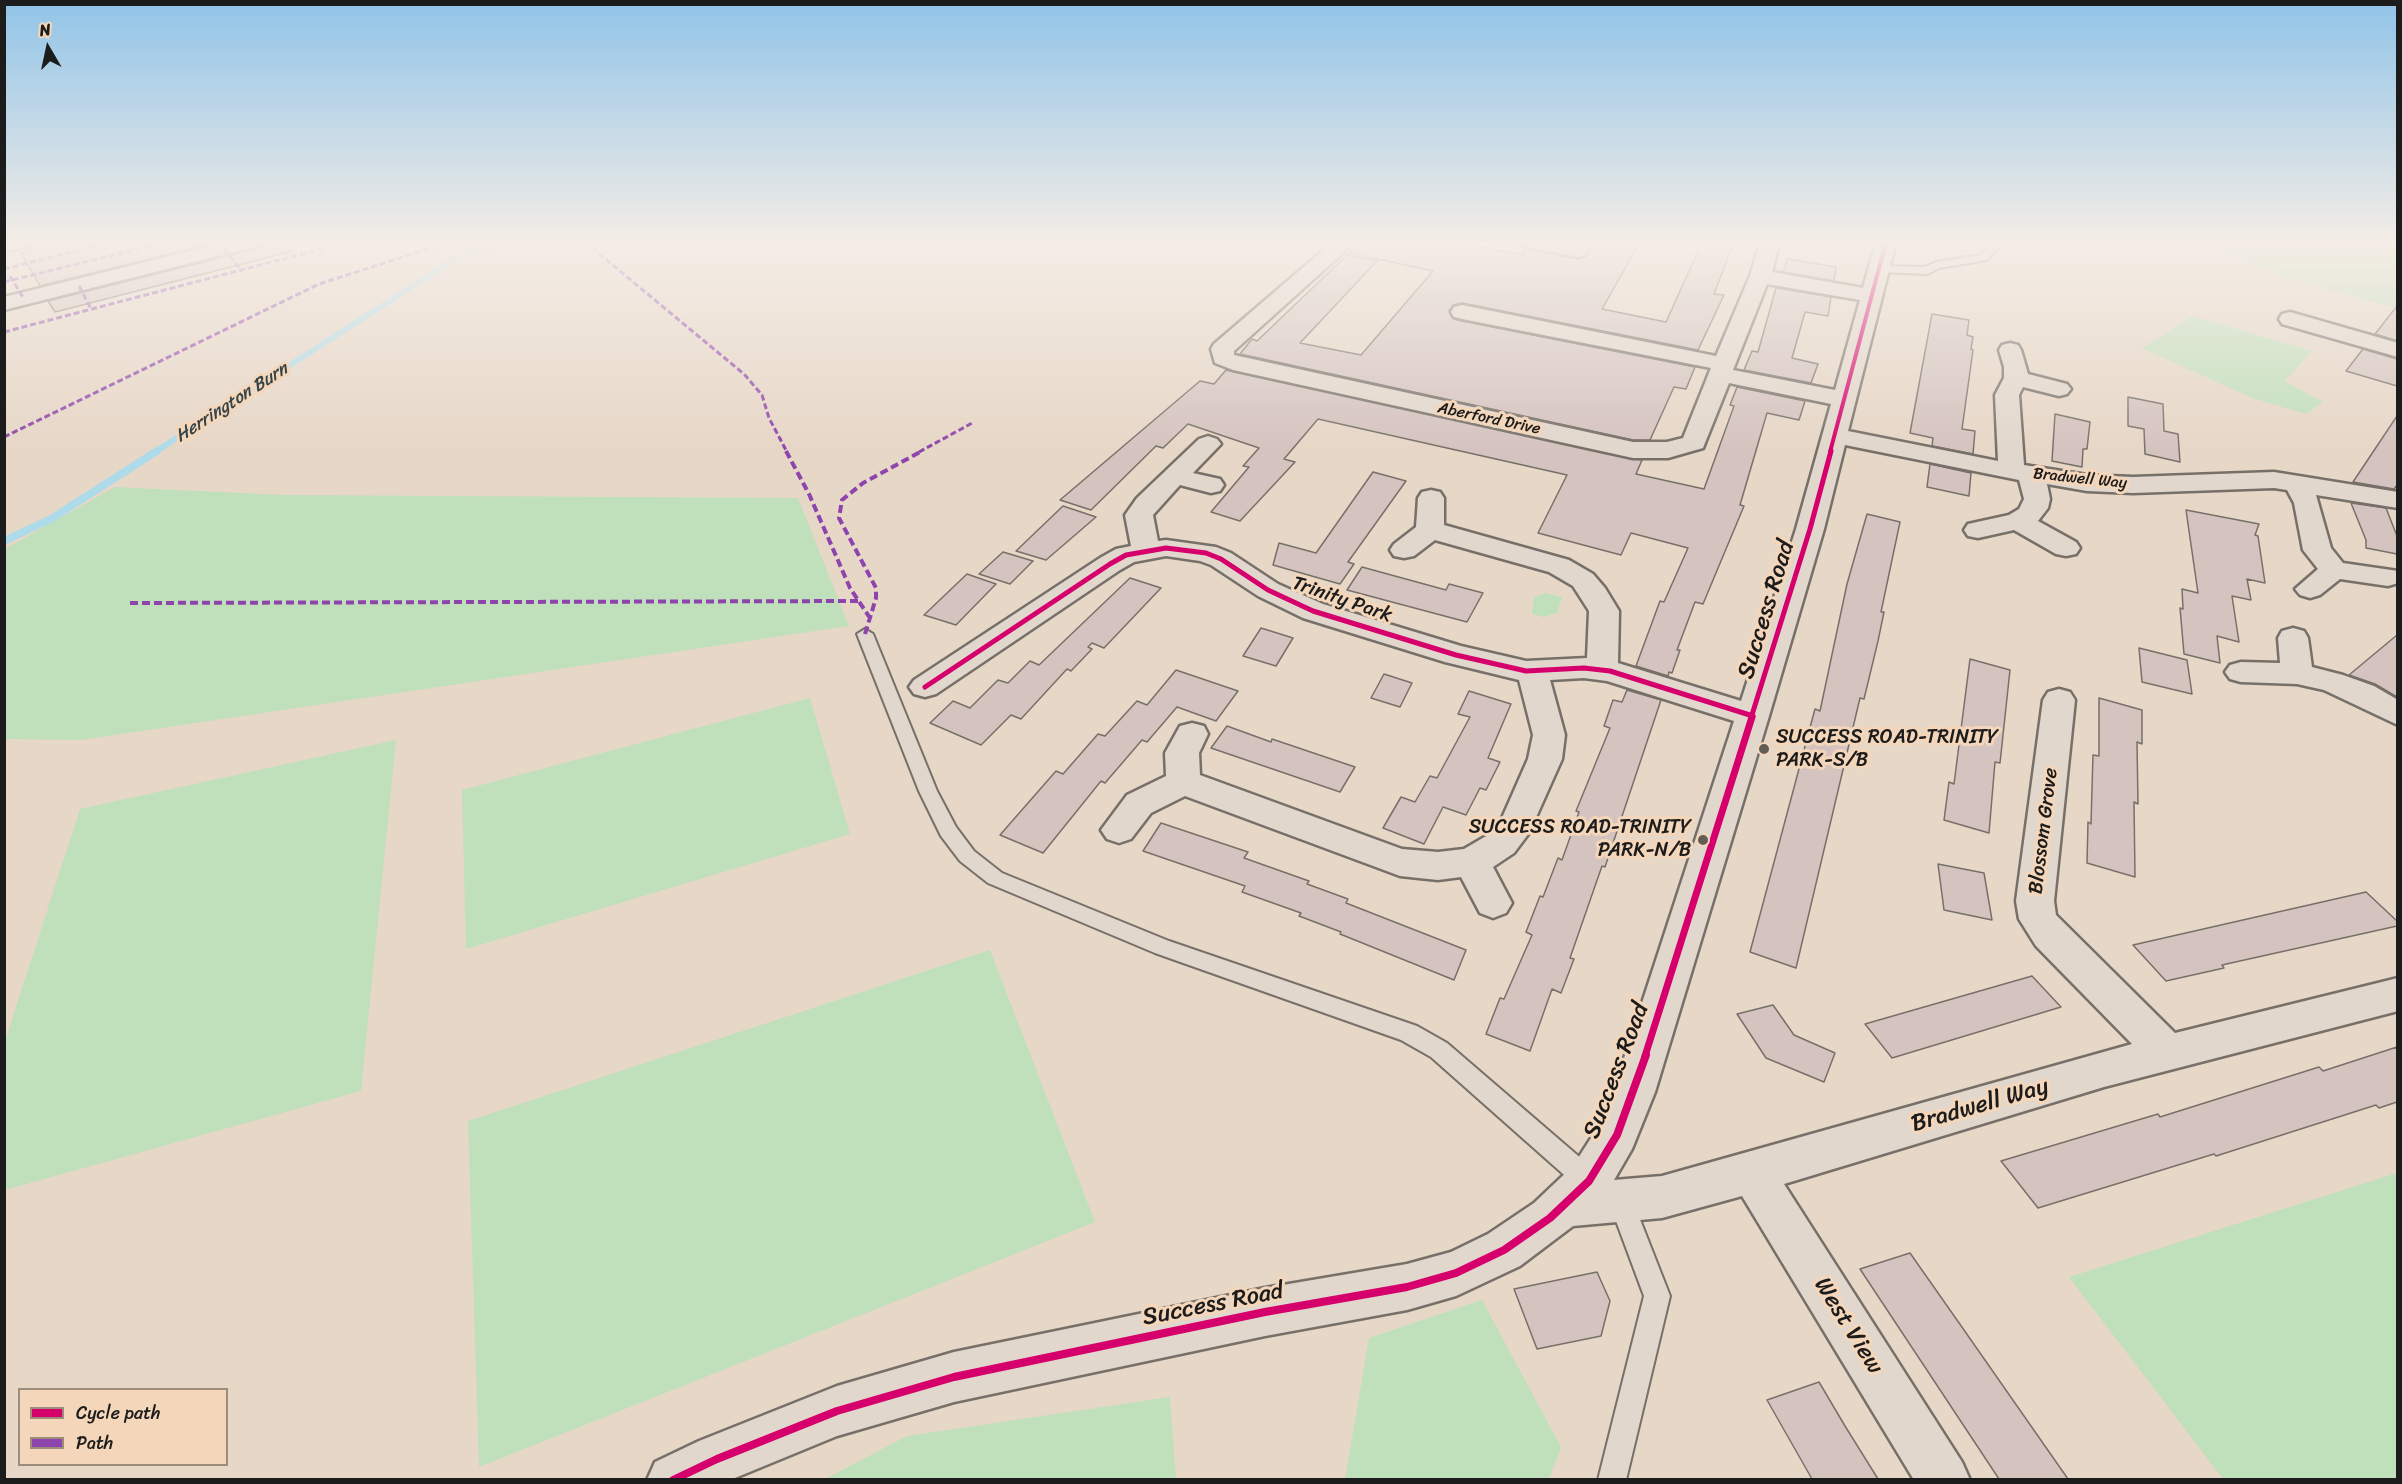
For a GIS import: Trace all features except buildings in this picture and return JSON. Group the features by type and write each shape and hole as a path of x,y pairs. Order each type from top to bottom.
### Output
{"street":[{"name":"Aberford Drive","path":"1265,311 1222,349 1223,358 1233,363 1633,450 1668,450 1694,443 1745,311"},
{"name":"Success Road","path":"674,1479 837,1411 954,1377 1254,1314 1407,1287 1456,1273 1504,1250 1590,1197 1634,1092 1753,716 1841,418 1869,311"},
{"path":"1462,313 1721,369 1841,418"},
{"path":"2290,319 2339,342 2397,350"},
{"path":"1978,530 2018,521 2035,508 2037,499 2021,473 2007,395 2016,378 2016,367 2010,351"},
{"path":"2016,378 2059,389"},
{"name":"Bradwell Way","path":"1841,418 2021,473 2110,485 2232,480 2297,483 2397,500"},
{"path":"1146,550 1139,515 1146,504 1208,444"},
{"path":"1175,476 1211,484"},
{"path":"2297,483 2307,503 2317,550 2334,570 2388,578"},
{"path":"1430,530 1431,498"},
{"path":"2018,521 2066,548"},
{"path":"1404,550 1430,530"},
{"path":"1430,530 1559,566 1583,580 1595,594 1604,611 1602,670"},
{"name":"Trinity Park","path":"925,687 1110,564 1146,550 1166,548 1206,553 1221,559 1268,590 1313,611 1487,664 1532,670 1584,668 1602,670 1753,716"},
{"path":"2310,589 2334,570"},
{"path":"2293,638 2296,674"},
{"path":"1119,830 1139,804 1183,782 1400,862 1438,866 1472,862 1501,844 1517,824 1545,759 1549,735 1532,670"},
{"path":"2241,672 2296,674 2332,682 2363,694 2397,714"},
{"name":"Blossom Grove","path":"2060,700 2035,901 2038,919 2049,935 2168,1053"},
{"path":"1183,782 1182,753 1192,734"},
{"path":"1472,862 1493,903"},
{"name":"Bradwell Way","path":"1590,1197 1662,1197 2168,1053 2397,994"},
{"name":"West View","path":"1752,1173 1944,1479"}],"lane":[{"path":"866,634 928,790 948,831 967,856 994,878 1162,947 1409,1033 1439,1050 1590,1197 1657,1296 1612,1479"}],"green space":[{"path":"2192,316 2312,351 2285,381 2323,402 2306,414 2252,398 2142,348"},
{"path":"115,487 283,495 798,498 849,626 81,740 5,739 5,549"},
{"path":"1545,593 1562,597 1557,613 1543,617 1532,614 1534,598"},
{"path":"810,698 850,834 466,949 462,790"},
{"path":"396,740 361,1091 5,1190 5,1041 80,809"},
{"path":"990,950 1095,1222 479,1467 468,1121"},
{"path":"2397,1173 2397,1479 2223,1479 2069,1277"},
{"path":"1482,1300 1561,1447 1549,1479 1345,1479 1369,1338"},
{"path":"1170,1397 1176,1479 825,1479 907,1436"}],"waterway":[{"name":"Herrington Burn","path":"155,452 374,311"},
{"name":"Herrington Burn","path":"4,541 51,519 157,451"}],"marked path":[{"path":"4,332 83,311"},
{"path":"4,437 263,311"},
{"path":"668,311 744,374 762,395 769,418 809,494 850,588 870,618"},
{"path":"865,634 876,598 876,588 839,518 842,500 863,483 974,422"},
{"path":"130,603 859,601"}],"cycle path":[{"path":"673,1480 717,1459 837,1411 954,1377 1265,1312 1407,1287 1456,1273 1504,1250 1550,1218 1589,1181 1617,1135 1634,1092 1810,529 1868,311"},
{"path":"925,687 1110,564 1126,555 1166,548 1206,553 1221,559 1268,590 1313,611 1456,655 1526,671 1584,668 1610,671 1753,716"}],"place":[{"name":"SUCCESS ROAD-TRINITY PARK-S/B","path":"1764,749"},
{"name":"SUCCESS ROAD-TRINITY PARK-N/B","path":"1703,840"}]}
